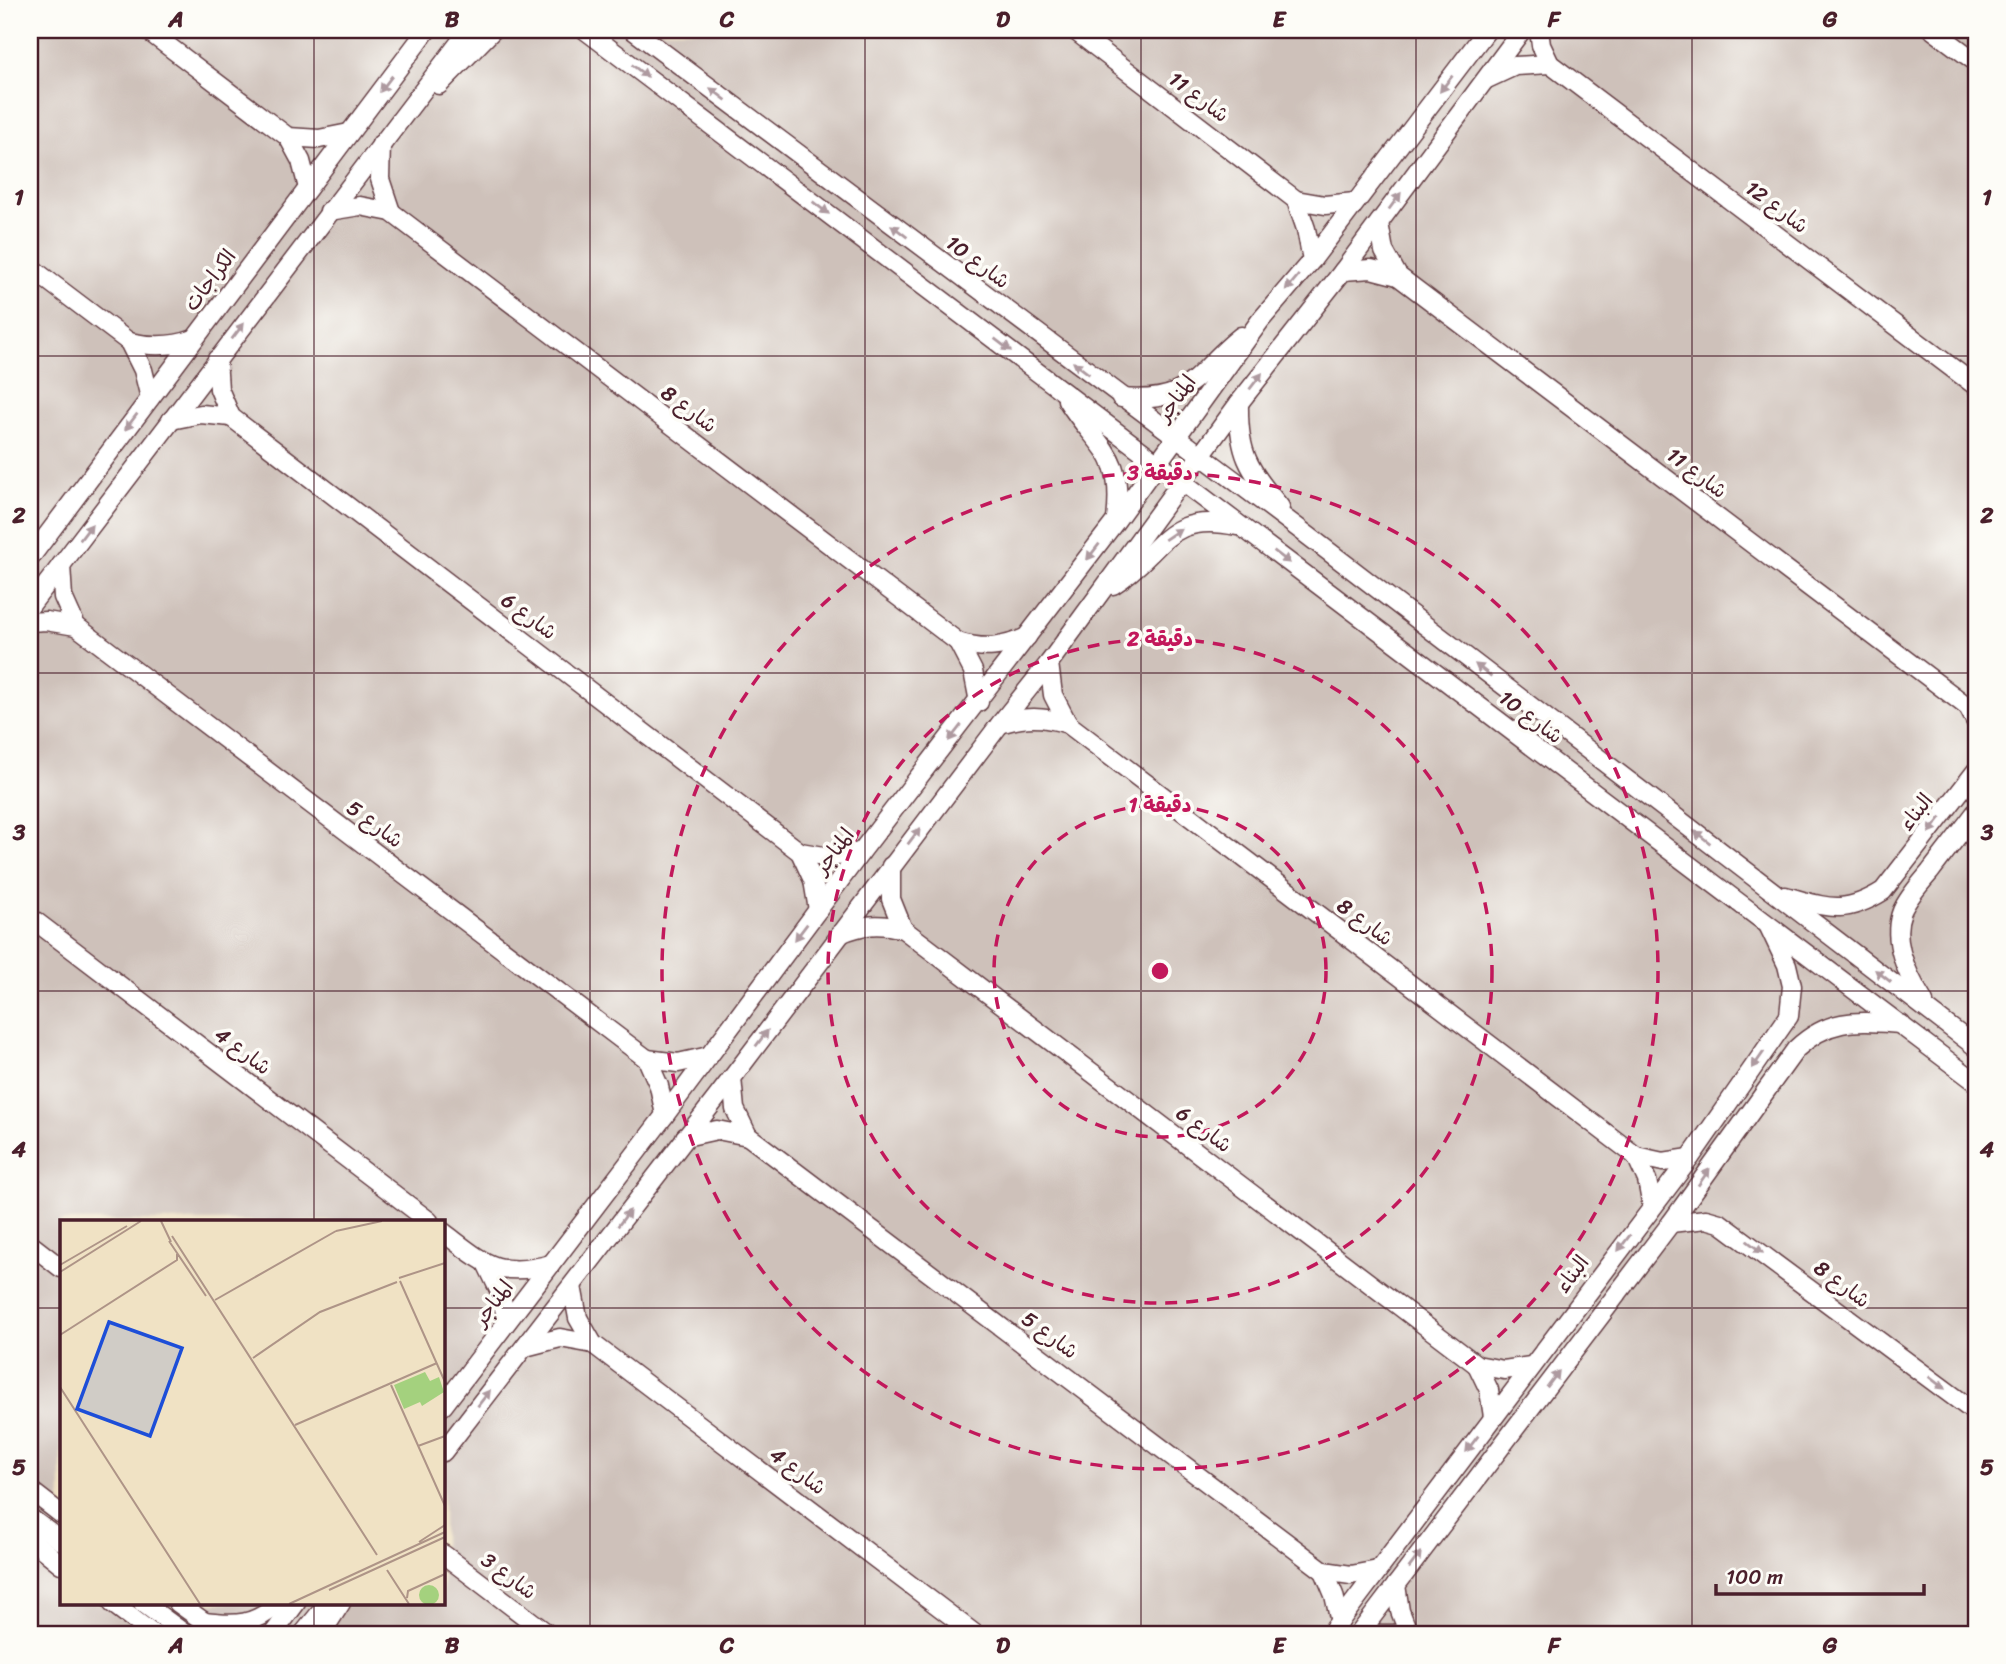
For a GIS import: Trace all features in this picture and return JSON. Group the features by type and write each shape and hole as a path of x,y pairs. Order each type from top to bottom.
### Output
{"street":[{"path":"147,30 288,137 301,161 308,188"},
{"name":"الكراجات","path":"33,551 427,30"},
{"path":"30,606 469,30"},
{"path":"413,103 442,82 493,30"},
{"name":"شارع 10","path":"585,30 1976,1082"},
{"name":"شارع 10","path":"633,30 1298,528 1976,1047"},
{"name":"شارع 11","path":"1074,30 1296,200"},
{"path":"1469,30 1473,49"},
{"name":"المناجر","path":"444,1405 861,852 1115,522 1260,321 1312,260 1487,30"},
{"path":"444,1451 1049,663 1200,455 1343,271 1522,30"},
{"path":"1483,81 1515,66 1550,64 1541,45 1539,30"},
{"path":"1933,30 1976,62"},
{"name":"شارع 12","path":"1550,64 1976,386"},
{"path":"288,137 319,139 349,133"},
{"path":"381,145 380,179 391,212"},
{"path":"1312,260 1306,229 1296,200 1325,205 1354,202"},
{"name":"شارع 8","path":"329,211 360,206 391,212 958,642 993,648 1011,645 1027,637"},
{"name":"شارع 11","path":"1379,223 1384,251 1398,276"},
{"path":"30,267 130,342 143,370 150,398"},
{"name":"شارع 11","path":"1343,271 1371,269 1398,276 1973,713"},
{"name":"المناجر","path":"1121,398 1154,398 1185,388 1228,346 1260,321"},
{"path":"130,342 162,346 194,340"},
{"path":"171,420 201,414 231,417 219,389 217,359"},
{"name":"شارع 10","path":"1059,388 1114,464 1119,494 1115,522"},
{"name":"شارع 10","path":"1239,403 1242,451 1249,466 1298,528"},
{"name":"شارع 6","path":"231,417 800,852 813,880 818,910"},
{"path":"1101,592 1129,575 1169,534 1184,526 1215,521 1242,527"},
{"path":"61,565 63,597 76,626"},
{"name":"شارع 5","path":"30,622 46,621 76,626 647,1059"},
{"name":"شارع 8","path":"958,642 973,671 979,702"},
{"name":"شارع 8","path":"1049,663 1054,695 1068,724"},
{"name":"شارع 8","path":"1000,724 1020,717 1036,716 1068,724 1636,1156 1663,1162 1690,1158"},
{"name":"البناء","path":"1775,893 1833,908 1866,902 1883,891 1976,771"},
{"path":"1929,1012 1913,984 1900,949 1901,912 1976,812"},
{"path":"800,852 830,857 861,852"},
{"path":"891,866 891,899 903,929"},
{"name":"شارع 4","path":"30,918 428,1220"},
{"name":"شارع 6","path":"840,934 871,924 903,929 1477,1365"},
{"name":"البناء","path":"1335,1628 1690,1158 1789,1016 1792,1002 1787,965 1768,925"},
{"path":"1359,1634 1671,1223 1782,1068 1810,1036 1841,1022 1900,1024"},
{"path":"647,1059 678,1063 709,1056"},
{"path":"647,1059 659,1086 665,1115"},
{"path":"732,1078 735,1108 748,1136"},
{"name":"شارع 5","path":"685,1137 717,1130 748,1136 1324,1571"},
{"path":"1636,1156 1647,1180 1652,1207"},
{"name":"شارع 8","path":"1671,1223 1693,1219 1720,1223 1976,1413"},
{"path":"444,1232 487,1265 500,1292 507,1321"},
{"path":"30,1244 60,1267"},
{"path":"487,1265 519,1270 551,1264"},
{"name":"شارع 4","path":"572,1286 578,1318 593,1344 975,1634"},
{"name":"شارع 4","path":"524,1347 560,1338 593,1344"},
{"path":"1477,1365 1504,1370 1531,1366"},
{"path":"1477,1365 1489,1390 1493,1417"},
{"path":"30,1490 60,1513"},
{"path":"30,1518 60,1540"},
{"path":"30,1539 60,1563"},
{"name":"شارع 3","path":"444,1555 548,1634"},
{"path":"1324,1571 1351,1575 1378,1570"},
{"path":"1324,1571 1334,1595 1335,1628"},
{"path":"1396,1585 1400,1611 1409,1634"},
{"path":"113,1604 153,1634"},
{"path":"144,1604 185,1634"},
{"path":"179,1604 221,1634"},
{"path":"204,1622 224,1625 251,1622 264,1616 278,1604"},
{"path":"273,1634 295,1604"},
{"path":"303,1634 327,1604"},
{"path":"321,1634 340,1604"},
{"path":"1376,1634 1398,1634"}],"shaded area":[{"path":"30,30 1976,30 1976,1634 30,1634"}]}
